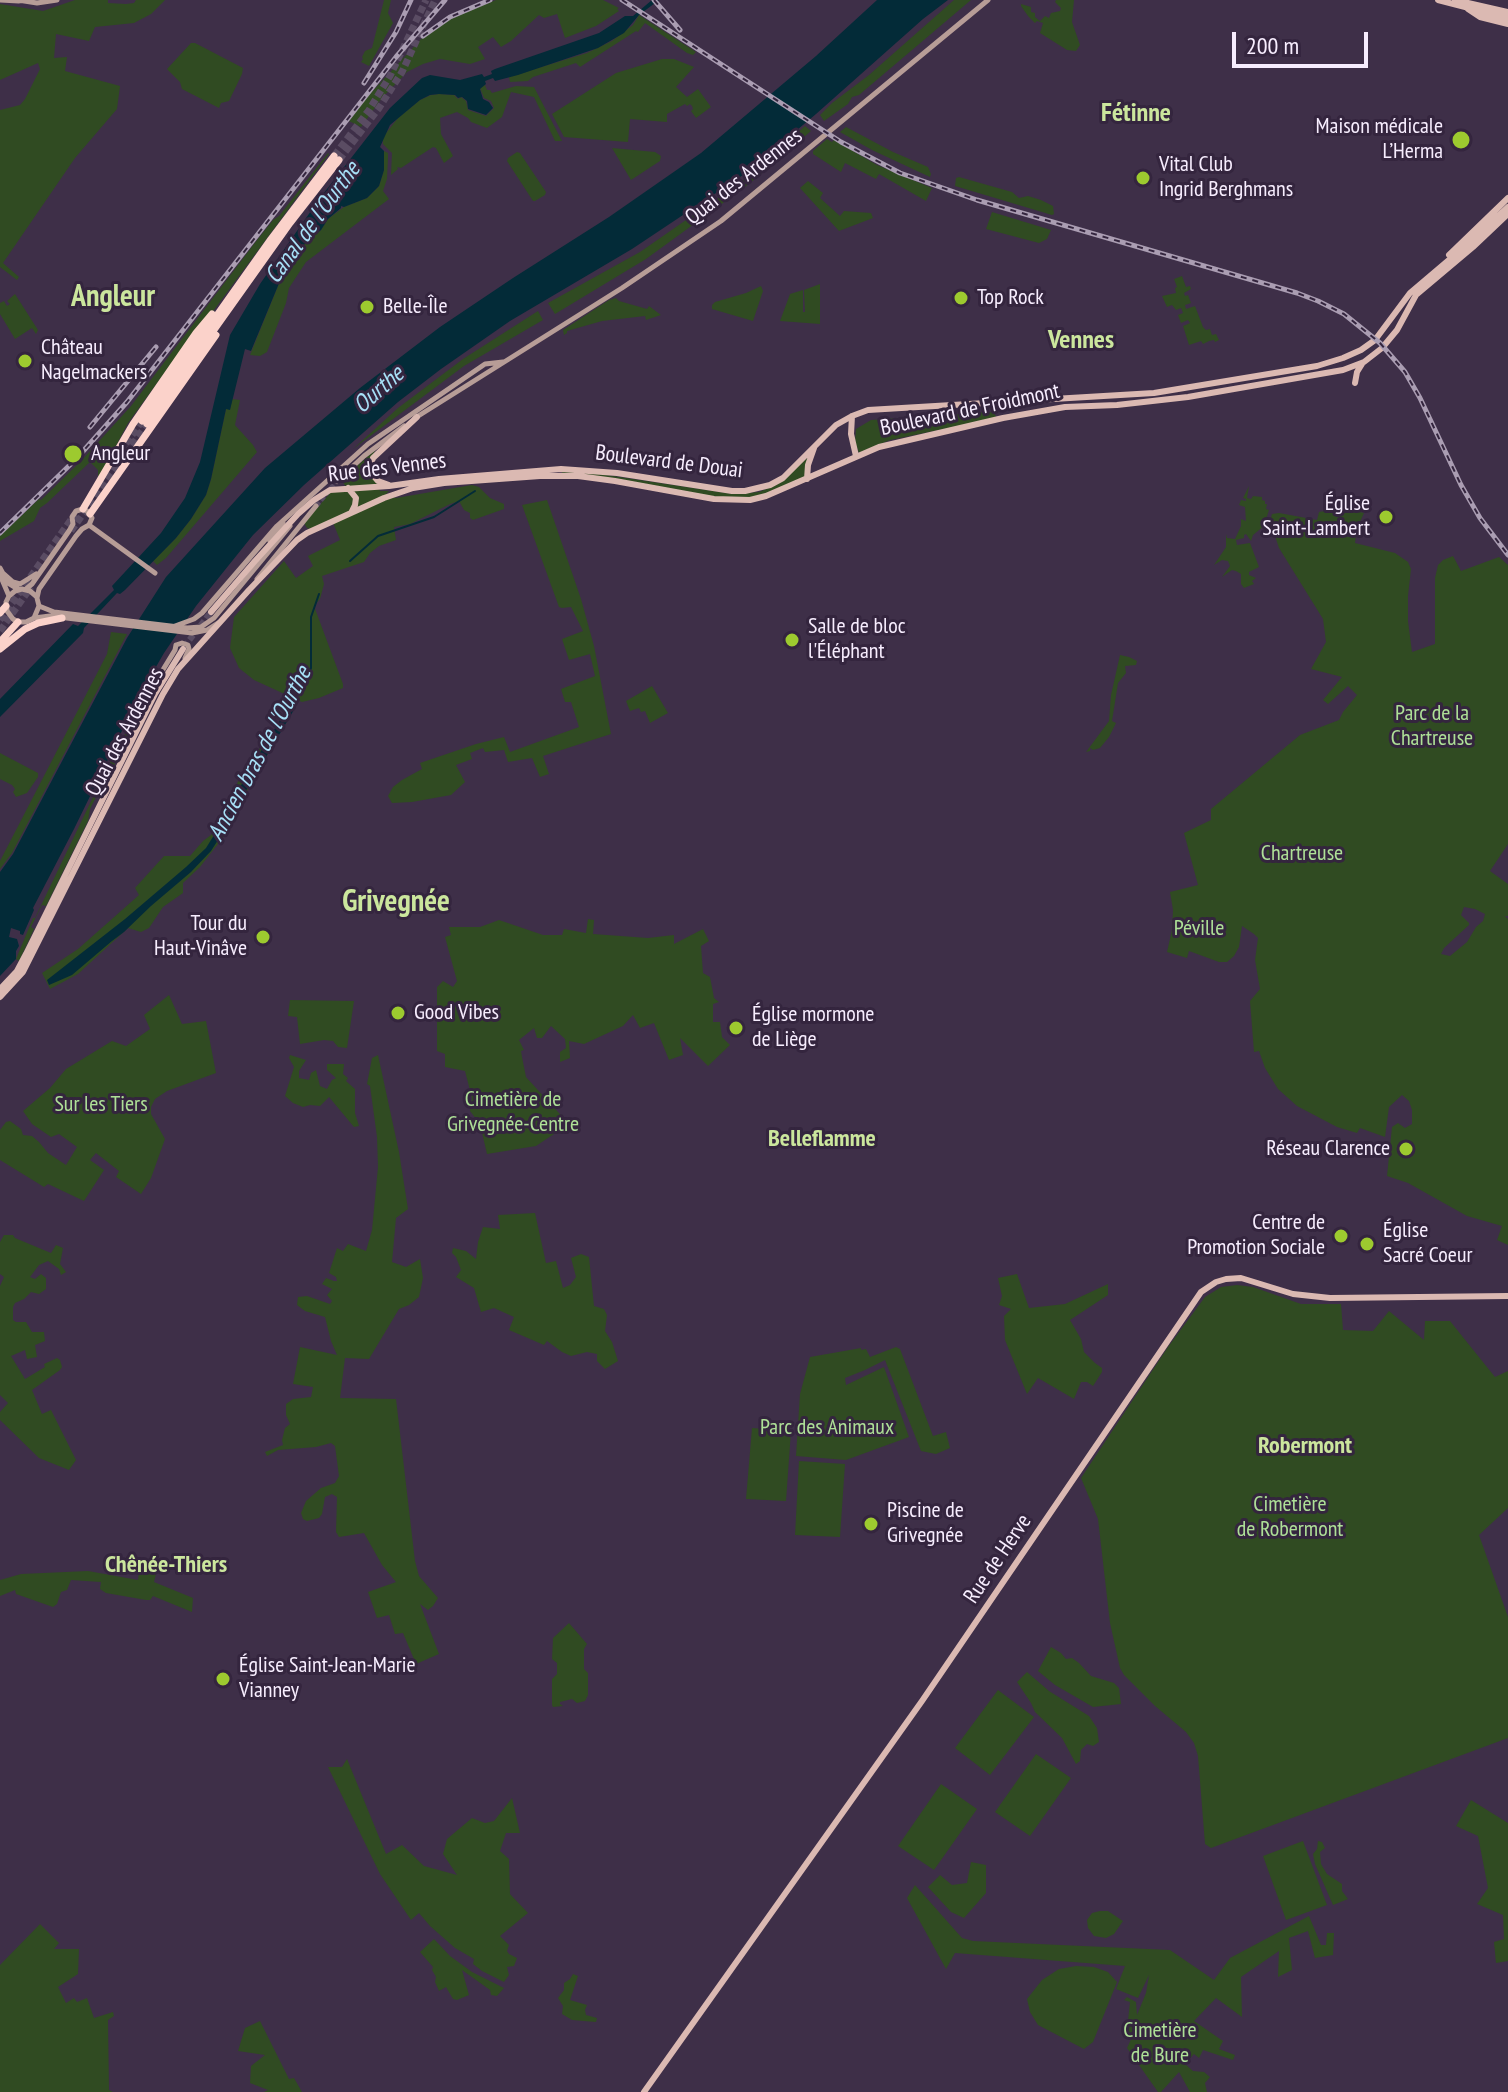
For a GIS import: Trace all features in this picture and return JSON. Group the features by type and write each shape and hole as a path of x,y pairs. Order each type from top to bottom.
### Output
{"highway":[{"path":"144,423 271,239 336,158"},
{"path":"87,512 206,352 222,326 225,309"},
{"path":"87,512 133,424 196,333 215,311 225,309"},
{"path":"0,613 6,606"},
{"path":"0,649 25,629 51,616 62,618"},
{"path":"0,642 18,622"}],"main road":[{"path":"0,0 37,3 57,0"},
{"name":"Quai des Ardennes","path":"337,481 374,447 417,417 630,283 721,221 988,0"},
{"path":"1438,0 1508,15"},
{"path":"1455,0 1508,15"},
{"path":"1465,7 1480,17 1508,24"},
{"path":"1436,270 1508,198"},
{"path":"1436,270 1508,207"},
{"path":"1355,383 1359,368 1392,338 1419,292 1508,214"},
{"name":"Boulevard de Froidmont","path":"852,416 868,410 1049,398 1115,397 1325,364 1361,350 1375,340 1405,298 1436,270"},
{"name":"Quai des Ardennes","path":"175,626 202,613 277,526 382,434 485,364 507,361"},
{"name":"Boulevard de Froidmont","path":"856,456 897,442 1003,418 1065,407 1135,404 1188,397 1343,370 1364,362"},
{"path":"852,416 851,432 856,456"},
{"name":"Boulevard de Douai","path":"503,473 579,469 745,491 770,485 783,478 815,445 852,416"},
{"path":"393,486 378,481 372,474 370,467 373,458 417,417"},
{"path":"840,423 851,432"},
{"path":"807,479 809,459 815,445"},
{"name":"Boulevard de Douai","path":"540,476 590,477 737,501 766,496 856,456"},
{"path":"809,459 811,466 821,472"},
{"name":"Rue des Vennes","path":"255,561 330,490 503,473"},
{"name":"Rue des Vennes","path":"249,590 297,540 395,493 418,487 540,476"},
{"path":"348,488 356,502 350,514"},
{"path":"1,572 9,596 6,606 9,616 18,622 51,616 201,627 214,618 314,503"},
{"name":"Quai des Ardennes","path":"0,989 17,971 178,669 249,590 314,503"},
{"path":"9,596 32,584 73,524 73,514 87,512 92,518 89,525 82,529 39,589 39,606 51,616"},
{"name":"Quai des Ardennes","path":"211,612 291,513"},
{"path":"73,524 82,529"},
{"path":"89,525 155,573"},
{"path":"1,572 13,582 22,583 43,569"},
{"path":"1,572 10,585 30,591 37,598"},
{"path":"34,618 39,606"},
{"path":"62,618 181,633 201,632 222,620"},
{"path":"164,631 179,647 185,643 189,649 178,669"},
{"name":"Quai des Ardennes","path":"0,997 23,972 179,647"},
{"name":"Rue de Herve","path":"644,2092 950,1662 1201,1292 1216,1282 1241,1278 1278,1291 1330,1298 1508,1296"}],"green space":[{"path":"75,0 108,0 108,3 126,4 136,0 165,0 151,14 134,23 95,27 89,41 56,34 54,58 67,57 65,71 120,86 117,109 75,158 3,263 19,277 17,280 0,267 0,110 20,105 40,69 38,63 0,80 0,4 43,11"},
{"path":"384,0 391,0 388,13 393,23 369,66 361,62 362,57 365,51 372,48"},
{"path":"496,0 603,0 619,8 619,11 596,26 565,38 557,14 544,18 539,15 501,47 493,37 478,47 485,59 470,64 440,59 407,72 382,98 361,127 349,121 424,36 455,16"},
{"path":"954,0 971,0 824,121 820,115 832,103 869,75"},
{"path":"1056,0 1074,0 1072,22 1080,45 1076,51 1067,50 1040,33 1043,23 1035,23 1021,6 1031,7 1031,12 1040,21 1060,11"},
{"path":"639,15 696,52 693,55 687,53 645,23 638,32 580,67 576,63 528,81 510,82 509,77 587,53 612,41 633,25"},
{"path":"191,43 243,68 229,101 221,103 219,108 182,89 180,82 167,69"},
{"path":"662,59 674,59 694,67 676,87 687,97 698,89 711,107 696,118 691,111 692,106 685,104 667,114 667,122 630,119 628,142 564,137 552,114 616,73"},
{"path":"485,85 492,93 516,86 534,87 562,141 555,141 534,97 511,92 502,117 487,128 457,112 440,118 441,134 453,156 444,163 433,147 401,168 397,167 391,175 392,153 383,144 383,137 398,118 420,100 439,94 461,97 466,101 468,110 486,116 494,108 491,101 484,98 480,88"},
{"path":"805,126 811,131 749,184 646,259 555,314 548,303 640,252 745,179"},
{"path":"846,127 928,167 930,177 840,132"},
{"path":"827,139 877,165 932,188 926,201 879,174 876,179 845,163 841,172 813,154"},
{"path":"612,148 655,152 661,156 660,161 631,180"},
{"path":"384,151 388,153 388,158 383,191 389,199 306,262 289,288 267,352 260,356 250,355 280,281 306,242 321,230 328,219 344,207 367,198 379,186 384,170"},
{"path":"517,152 546,192 535,201 507,161"},
{"path":"328,153 128,423 98,480 98,470 90,462 40,508 34,521 0,541 0,536 81,461 131,406 257,240"},
{"path":"959,177 1012,192 1019,198 1028,196 1041,200 1053,206 1054,214 955,186"},
{"path":"808,181 823,193 820,198 840,216 844,211 871,213 873,218 839,231 800,188"},
{"path":"992,212 1051,230 1047,239 1039,243 986,229"},
{"path":"1182,276 1186,287 1190,286 1191,289 1184,293 1191,303 1185,305 1186,309 1195,306 1203,327 1210,329 1219,340 1189,345 1183,326 1190,323 1188,320 1181,323 1178,315 1183,313 1181,308 1167,307 1162,296 1176,293 1174,279"},
{"path":"820,284 820,324 780,321 790,294 803,290 805,312 804,290"},
{"path":"761,286 763,291 753,321 712,309 715,302"},
{"path":"15,294 38,330 36,334 32,328 15,339 0,314 0,303 4,301 7,306 10,304 7,301"},
{"path":"616,298 647,309 649,306 661,315 646,320 645,316 602,321 567,331 564,335 563,330"},
{"path":"538,311 543,320 464,366 353,449 398,408 463,359"},
{"path":"232,399 240,400 235,425 257,452 157,565 153,561 176,538 206,495 226,409 230,409"},
{"path":"989,412 997,418 890,440 859,453 855,442 856,429 871,420"},
{"path":"376,449 369,462 380,491 389,491 386,494 396,498 472,485 504,504 504,509 473,520 459,501 450,504 410,524 394,527 396,540 379,546 364,562 322,576 324,584 320,599 314,606 343,688 302,702 254,680 239,668 230,648 234,617 284,561 296,578 313,566 308,556 340,540 332,520 310,529 304,523 330,493 347,488 341,480"},
{"path":"808,457 805,478 762,496 731,499 561,474 563,471 593,473 733,494 759,492 778,484"},
{"path":"1249,486 1247,498 1262,497 1269,510 1264,526 1253,535 1251,541 1246,534 1244,538 1236,540 1237,545 1250,543 1259,567 1249,572 1256,578 1252,581 1254,584 1244,588 1241,574 1236,571 1232,570 1222,577 1230,566 1228,561 1222,560 1214,565 1226,547 1226,534 1227,538 1235,539 1241,519 1246,521 1245,507 1239,505 1241,500 1246,501 1243,498"},
{"path":"547,500 594,646 611,734 543,756 549,774 540,777 532,758 508,762 504,750 485,752 483,748 470,753 472,759 456,765 465,782 451,795 392,803 388,796 393,787 422,769 420,763 504,737 510,752 579,727 571,702 565,702 561,689 595,676 590,654 569,660 562,639 583,631 571,607 559,607 522,505"},
{"name":"Chartreuse","path":"1324,504 1364,513 1358,526 1346,526 1344,535 1356,536 1355,543 1395,553 1408,562 1411,569 1408,621 1412,652 1435,644 1435,578 1438,565 1443,560 1453,556 1461,571 1499,557 1508,565 1508,844 1490,871 1508,884 1508,916 1505,916 1508,919 1508,1245 1497,1240 1502,1226 1467,1216 1408,1183 1387,1176 1392,1127 1398,1123 1405,1128 1412,1124 1409,1101 1402,1095 1389,1107 1385,1137 1360,1128 1357,1133 1337,1127 1297,1106 1278,1089 1259,1051 1254,1052 1250,1001 1260,989 1255,960 1258,938 1254,934 1242,926 1239,947 1227,962 1189,951 1187,958 1167,952 1173,910 1170,892 1198,885 1184,833 1211,820 1211,809 1300,735 1339,720 1357,695 1348,686 1328,704 1323,700 1342,677 1311,669 1326,642 1323,619 1279,548 1270,521 1272,514 1279,513 1317,520 1319,512 1325,511","holes":["1464,907 1485,914 1483,921 1467,942 1450,956 1441,954 1469,925 1461,915"]},
{"path":"111,632 127,634 12,853 0,869 0,861 107,654"},
{"path":"1120,655 1137,661 1136,665 1125,666 1126,673 1118,683 1112,721 1116,723 1100,748 1090,748 1086,752 1109,721"},
{"path":"652,686 668,713 650,723 645,711 641,712 639,708 630,711 626,701"},
{"path":"132,723 122,752 118,751 115,764 90,809 88,821 46,906 42,905 31,927 34,929 19,961 16,959 33,918 117,747"},
{"path":"270,734 277,737 229,830 183,883 183,893 163,907 149,928 141,932 128,928 78,974 50,989 42,973 78,949 139,895 135,888 164,856 190,856 211,835 244,770"},
{"path":"0,753 38,773 27,793 16,797 12,785 0,779"},
{"name":"Cimetière de Grivegnée-Centre","path":"588,919 594,920 593,934 648,938 674,935 674,944 703,929 709,941 701,946 703,973 710,977 714,998 719,1002 713,1004 713,1022 720,1022 722,1037 730,1045 708,1066 680,1038 683,1055 669,1060 654,1023 640,1028 633,1015 623,1026 584,1044 569,1041 570,1058 560,1062 560,1052 566,1048 565,1039 551,1026 542,1038 537,1038 534,1028 519,1040 524,1050 521,1051 526,1077 569,1124 536,1146 487,1154 480,1124 470,1111 472,1098 465,1071 445,1067 445,1054 437,1051 437,987 443,981 453,987 457,981 445,937 451,935 449,927 480,927 499,920 543,935 562,935 564,929 586,933"},
{"name":"Sur les Tiers","path":"169,995 182,1024 206,1021 216,1073 167,1091 155,1099 151,1114 165,1139 151,1178 141,1194 116,1177 119,1171 96,1153 90,1160 104,1170 84,1201 48,1184 44,1187 0,1160 0,1130 10,1121 21,1129 23,1135 32,1136 48,1153 66,1165 77,1147 59,1134 51,1137 32,1124 23,1111 50,1088 66,1069 112,1041 126,1046 150,1029 144,1015"},
{"path":"290,1000 354,1001 347,1048 324,1040 300,1044 297,1017 288,1016"},
{"path":"290,1055 306,1060 299,1071 299,1078 309,1080 316,1070 320,1086 327,1089 336,1078 327,1070 327,1064 344,1064 346,1081 355,1089 355,1113 359,1126 354,1127 329,1097 320,1106 303,1107 285,1096 294,1067"},
{"path":"378,1055 408,1209 396,1218 392,1262 406,1267 420,1259 423,1278 419,1297 399,1309 369,1359 345,1358 340,1398 396,1399 415,1561 419,1576 438,1598 428,1610 420,1604 439,1654 416,1664 403,1633 395,1634 389,1615 377,1618 368,1592 396,1582 382,1565 364,1533 339,1537 336,1532 337,1497 332,1494 325,1497 319,1518 303,1519 301,1513 306,1501 321,1488 335,1483 339,1476 335,1446 331,1443 278,1450 267,1456 265,1452 283,1445 285,1428 290,1424 286,1404 293,1399 311,1397 313,1387 293,1384 300,1347 337,1355 325,1317 305,1311 297,1305 298,1297 307,1296 330,1304 332,1301 327,1295 332,1289 322,1284 326,1278 337,1281 329,1273 337,1248 343,1251 348,1244 366,1251 372,1230 378,1167 377,1137 370,1086 367,1084 372,1058"},
{"path":"535,1213 546,1263 556,1261 563,1288 576,1277 571,1258 581,1254 589,1257 594,1306 604,1309 607,1315 605,1331 618,1361 605,1369 597,1361 597,1354 587,1352 571,1356 547,1341 544,1345 509,1330 514,1317 494,1308 481,1312 474,1288 456,1277 461,1270 452,1253 453,1248 466,1251 476,1259 483,1227 500,1229 498,1215"},
{"path":"4,1235 13,1235 51,1253 56,1245 63,1248 60,1264 66,1272 61,1275 59,1269 48,1261 39,1265 30,1277 35,1279 41,1274 46,1278 46,1289 39,1294 31,1292 13,1307 13,1320 26,1322 32,1332 44,1332 45,1341 35,1345 37,1357 27,1359 25,1350 11,1356 25,1379 45,1367 44,1364 57,1358 60,1360 60,1370 32,1390 42,1414 51,1410 76,1460 69,1470 39,1458 0,1420 0,1412 8,1403 0,1395 0,1286 4,1277 0,1274 0,1242"},
{"path":"1017,1274 1029,1308 1065,1304 1108,1284 1108,1295 1070,1320 1081,1339 1084,1352 1102,1368 1093,1386 1081,1382 1074,1399 1038,1378 1027,1394 1005,1340 1004,1316 1011,1309 999,1305 1002,1296 998,1278"},
{"name":"Cimetière de Robermont","path":"1221,1287 1253,1287 1301,1304 1341,1304 1343,1330 1373,1331 1389,1311 1424,1340 1425,1321 1450,1321 1495,1377 1508,1371 1508,1508 1479,1535 1508,1617 1508,1738 1211,1848 1205,1844 1198,1756 1194,1743 1120,1668 1110,1623 1098,1519 1081,1478 1205,1297"},
{"name":"Parc des Animaux","path":"896,1347 900,1349 933,1436 946,1432 950,1448 936,1454 921,1451 885,1360 845,1378 846,1385 884,1367 909,1437 846,1460 796,1456 800,1394 810,1357 861,1348 866,1349 870,1357"},
{"path":"752,1428 791,1431 786,1501 746,1499"},
{"path":"799,1461 845,1464 840,1537 795,1535"},
{"path":"157,1570 154,1582 193,1598 192,1612 153,1596 146,1600 106,1593 100,1589 101,1582 71,1580 53,1607 16,1594 15,1590 0,1596 0,1580 21,1574 88,1571 138,1580 139,1573"},
{"path":"569,1623 587,1644 584,1669 588,1673 588,1695 585,1701 577,1703 572,1699 560,1702 563,1706 553,1707 552,1679 557,1674 557,1663 552,1659 553,1638"},
{"path":"1051,1647 1066,1659 1072,1658 1079,1663 1091,1676 1114,1683 1119,1688 1121,1704 1093,1707 1055,1685 1038,1671"},
{"path":"1027,1672 1049,1691 1089,1716 1097,1728 1099,1742 1093,1746 1087,1744 1076,1764 1062,1738 1035,1712 1017,1682"},
{"path":"998,1690 1034,1717 990,1775 955,1748"},
{"path":"1036,1754 1071,1778 1030,1836 995,1812"},
{"path":"347,1759 386,1854 402,1845 424,1866 457,1875 443,1854 447,1839 472,1818 485,1823 494,1821 512,1798 520,1833 506,1833 500,1851 509,1859 510,1894 528,1913 500,1936 509,1945 509,1954 517,1958 514,1966 507,1967 509,1975 504,1982 473,1964 474,1959 455,1948 419,1913 411,1920 380,1874 328,1767 342,1767"},
{"path":"941,1784 977,1809 934,1870 898,1846"},
{"path":"1471,1800 1508,1823 1508,1961 1496,1963 1494,1942 1504,1939 1503,1915 1477,1904 1488,1888 1478,1836 1456,1826"},
{"path":"1303,1841 1327,1905 1286,1920 1263,1856"},
{"path":"1318,1841 1325,1848 1320,1852 1321,1864 1327,1874 1342,1884 1342,1891 1348,1899 1333,1905 1315,1864 1313,1854"},
{"path":"971,1862 986,1865 986,1893 964,1918 951,1912 928,1887 940,1875 952,1885 967,1883"},
{"name":"Cimetière de Bure","path":"915,1885 962,1938 973,1941 1170,1950 1214,1980 1230,1958 1309,1916 1321,1945 1326,1945 1327,1933 1334,1933 1333,1955 1315,1958 1308,1931 1289,1938 1292,1970 1278,1977 1279,1951 1241,1977 1242,2017 1216,1998 1194,2021 1223,2041 1219,2049 1235,2055 1233,2060 1203,2050 1199,2058 1194,2054 1185,2064 1193,2071 1204,2072 1210,2077 1205,2083 1207,2092 1190,2092 1179,2072 1158,2092 1127,2048 1133,2035 1127,2030 1130,2002 1124,2000 1127,1997 1136,2002 1137,2015 1149,1975 1138,1998 1116,1989 1125,1966 955,1953 946,1969 907,1898"},
{"path":"1108,1911 1123,1921 1114,1934 1106,1938 1094,1936 1088,1928 1087,1920 1092,1913"},
{"path":"40,1924 59,1943 54,1949 79,1949 78,1974 58,1987 66,2003 74,1998 77,2002 87,1998 94,2018 113,2012 114,2016 108,2020 109,2090 113,2092 0,2092 0,1965"},
{"path":"434,1939 472,1972 504,1988 497,1996 491,1995 490,1990 462,1970 469,1995 457,2000 453,1999 446,1987 439,1991 433,1967 420,1952"},
{"path":"1076,1966 1108,1972 1117,1982 1093,2042 1084,2049 1038,2025 1027,1999 1042,1980 1059,1969"},
{"path":"573,1974 578,1976 570,2000 587,2005 586,2015 597,2018 596,2022 572,2020 562,2014 563,2006 558,1998 564,1990 564,1983"},
{"path":"260,2021 289,2079 294,2078 302,2092 264,2092 268,2090 250,2083 251,2066 265,2055 238,2051 245,2028"}],"water":[{"name":"Canal de l'Ourthe","path":"652,0 659,0 639,15 624,33 598,48 518,75 485,81 486,84 480,89 483,99 493,108 486,115 468,109 467,101 462,97 439,94 420,100 390,125 380,147 384,151 384,170 379,186 367,198 341,206 306,242 280,281 251,351 245,349 230,410 226,409 206,495 191,519 0,717 0,699 73,624 78,626 114,590 112,586 161,533 185,498 200,462 230,335 260,284 320,198 390,108 422,78 430,75 460,80 482,74 484,77 495,69 599,33 625,16 633,16"},
{"name":"Ourthe","path":"877,0 948,0 746,173 632,249 510,321 398,402 253,535 196,606 138,698 33,908 23,935 11,928 9,937 17,939 19,946 16,959 0,976 0,872 13,854 127,638 166,577 265,468 360,388 440,327 701,153"},
{"path":"289,706 295,708 211,851 124,932 72,975 49,985 47,980 125,919 206,848"}],"waterway":[{"path":"350,561 378,536 434,517 475,491"},
{"name":"Ancien bras de l'Ourthe","path":"291,708 311,668 311,617 319,594"}],"tunnel":[{"path":"334,156 390,76 426,0"},
{"path":"339,160 402,72 435,0"},
{"path":"120,452 142,421"},
{"path":"71,531 147,424"},
{"path":"316,506 337,481"},
{"path":"0,620 75,514"},
{"path":"0,631 31,587"},
{"path":"184,647 211,612"}],"railway":[{"path":"364,83 396,32 411,0"},
{"path":"0,533 77,458 127,402 396,57 445,0"},
{"path":"423,36 450,17 490,0"},
{"path":"622,0 841,142 900,173 977,200 1297,293 1344,314 1380,343 1405,372 1461,485 1480,518 1508,555"},
{"path":"654,0 680,30"},
{"path":"90,427 156,347"}],"place":[{"name":"Maison médicale L’Herma","path":"1461,140"},
{"name":"Vital Club Ingrid Berghmans","path":"1143,178"},
{"name":"Top Rock","path":"961,298"},
{"name":"Belle-Île","path":"367,307"},
{"name":"Château Nagelmackers","path":"25,361"},
{"name":"Angleur","path":"73,454"},
{"name":"Église Saint-Lambert","path":"1386,517"},
{"name":"Salle de bloc l'Éléphant","path":"792,640"},
{"name":"Tour du Haut-Vinâve","path":"263,937"},
{"name":"Good Vibes","path":"398,1013"},
{"name":"Église mormone de Liège","path":"736,1028"},
{"name":"Réseau Clarence","path":"1406,1149"},
{"name":"Centre de Promotion Sociale","path":"1341,1236"},
{"name":"Église Sacré Coeur","path":"1367,1244"},
{"name":"Piscine de Grivegnée","path":"871,1524"},
{"name":"Église Saint-Jean-Marie Vianney","path":"223,1679"}],"district":[{"name":"Fétinne","path":"1136,114"},
{"name":"Angleur","path":"113,297"},
{"name":"Vennes","path":"1081,341"},
{"name":"Grivegnée","path":"396,902"},
{"name":"Belleflamme","path":"822,1139"},
{"name":"Robermont","path":"1305,1446"},
{"name":"Chênée-Thiers","path":"166,1565"}],"park label":[{"name":"Parc de la Chartreuse","path":"1432,726"},
{"name":"Péville","path":"1199,929"}]}
